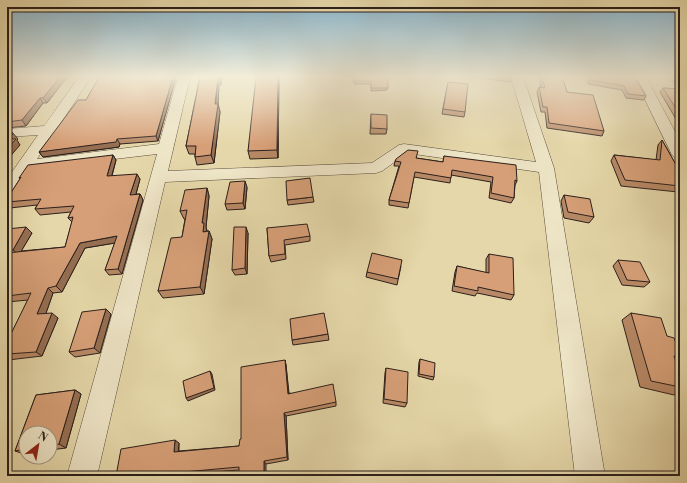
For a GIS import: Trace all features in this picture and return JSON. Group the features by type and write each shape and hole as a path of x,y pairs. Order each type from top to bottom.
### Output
{"street":[{"path":"7,191 70,100"},
{"path":"82,476 178,100"},
{"path":"524,100 546,168 590,476"},
{"path":"652,100 680,155"},
{"path":"7,133 49,130"},
{"path":"25,165 166,148"},
{"path":"159,177 376,168 404,148 546,168"}],"building":[{"path":"7,100 39,100 22,120 7,122"},
{"path":"78,100 167,100 156,136 117,139 116,142 39,152"},
{"path":"195,100 215,100 215,104 218,104 211,155 195,157 196,146 186,146"},
{"path":"254,100 278,100 277,150 248,151"},
{"path":"445,100 466,100 465,112 443,109"},
{"path":"542,100 594,100 604,131 549,123 547,107 543,107"},
{"path":"670,100 680,100 680,115"},
{"path":"371,114 387,115 387,129 371,128"},
{"path":"7,132 12,132 11,134 13,134 8,139 16,139 7,149"},
{"path":"662,140 680,172 680,186 625,180 614,155 660,160"},
{"path":"408,150 418,151 416,158 443,162 444,156 516,165 517,181 515,180 514,198 491,193 493,177 452,170 451,178 415,172 409,203 389,200 401,162 395,161"},
{"path":"113,155 107,176 137,174 130,195 140,194 118,269 105,270 117,236 80,243 56,286 48,288 37,314 52,313 36,352 7,354 7,342 31,293 7,296 7,253 65,247 73,217 68,218 74,206 35,209 41,199 7,202 7,199 28,165"},
{"path":"310,178 313,197 287,200 286,181"},
{"path":"245,181 243,203 225,204 230,182"},
{"path":"207,188 202,223 204,223 203,232 209,231 200,287 158,291 171,238 182,237 187,210 180,211 185,190"},
{"path":"564,195 590,199 594,217 568,212"},
{"path":"307,224 310,236 284,240 285,254 269,256 267,228"},
{"path":"26,227 13,250 7,250 7,229"},
{"path":"234,227 246,227 245,268 232,270"},
{"path":"372,253 402,260 398,279 367,272"},
{"path":"489,254 513,258 514,295 478,287 478,291 454,286 457,266 489,273"},
{"path":"618,260 640,262 650,282 627,280"},
{"path":"106,309 94,348 69,352 82,312"},
{"path":"324,313 328,334 292,340 290,319"},
{"path":"631,313 661,318 667,336 674,338 680,353 680,357 674,356 680,373 680,387 651,381"},
{"path":"420,359 435,363 434,377 419,374"},
{"path":"285,360 288,394 333,384 336,402 284,413 287,457 264,461 264,476 239,476 239,467 172,473 171,475 165,476 116,476 121,449 175,440 174,452 239,446 241,439 241,367"},
{"path":"386,368 408,372 407,403 384,399"},
{"path":"210,371 214,388 186,398 183,381"},
{"path":"75,390 59,444 58,425 25,425 36,395"},
{"path":"18,443 18,450 15,451"},
{"path":"501,472 516,476 501,476"}]}
